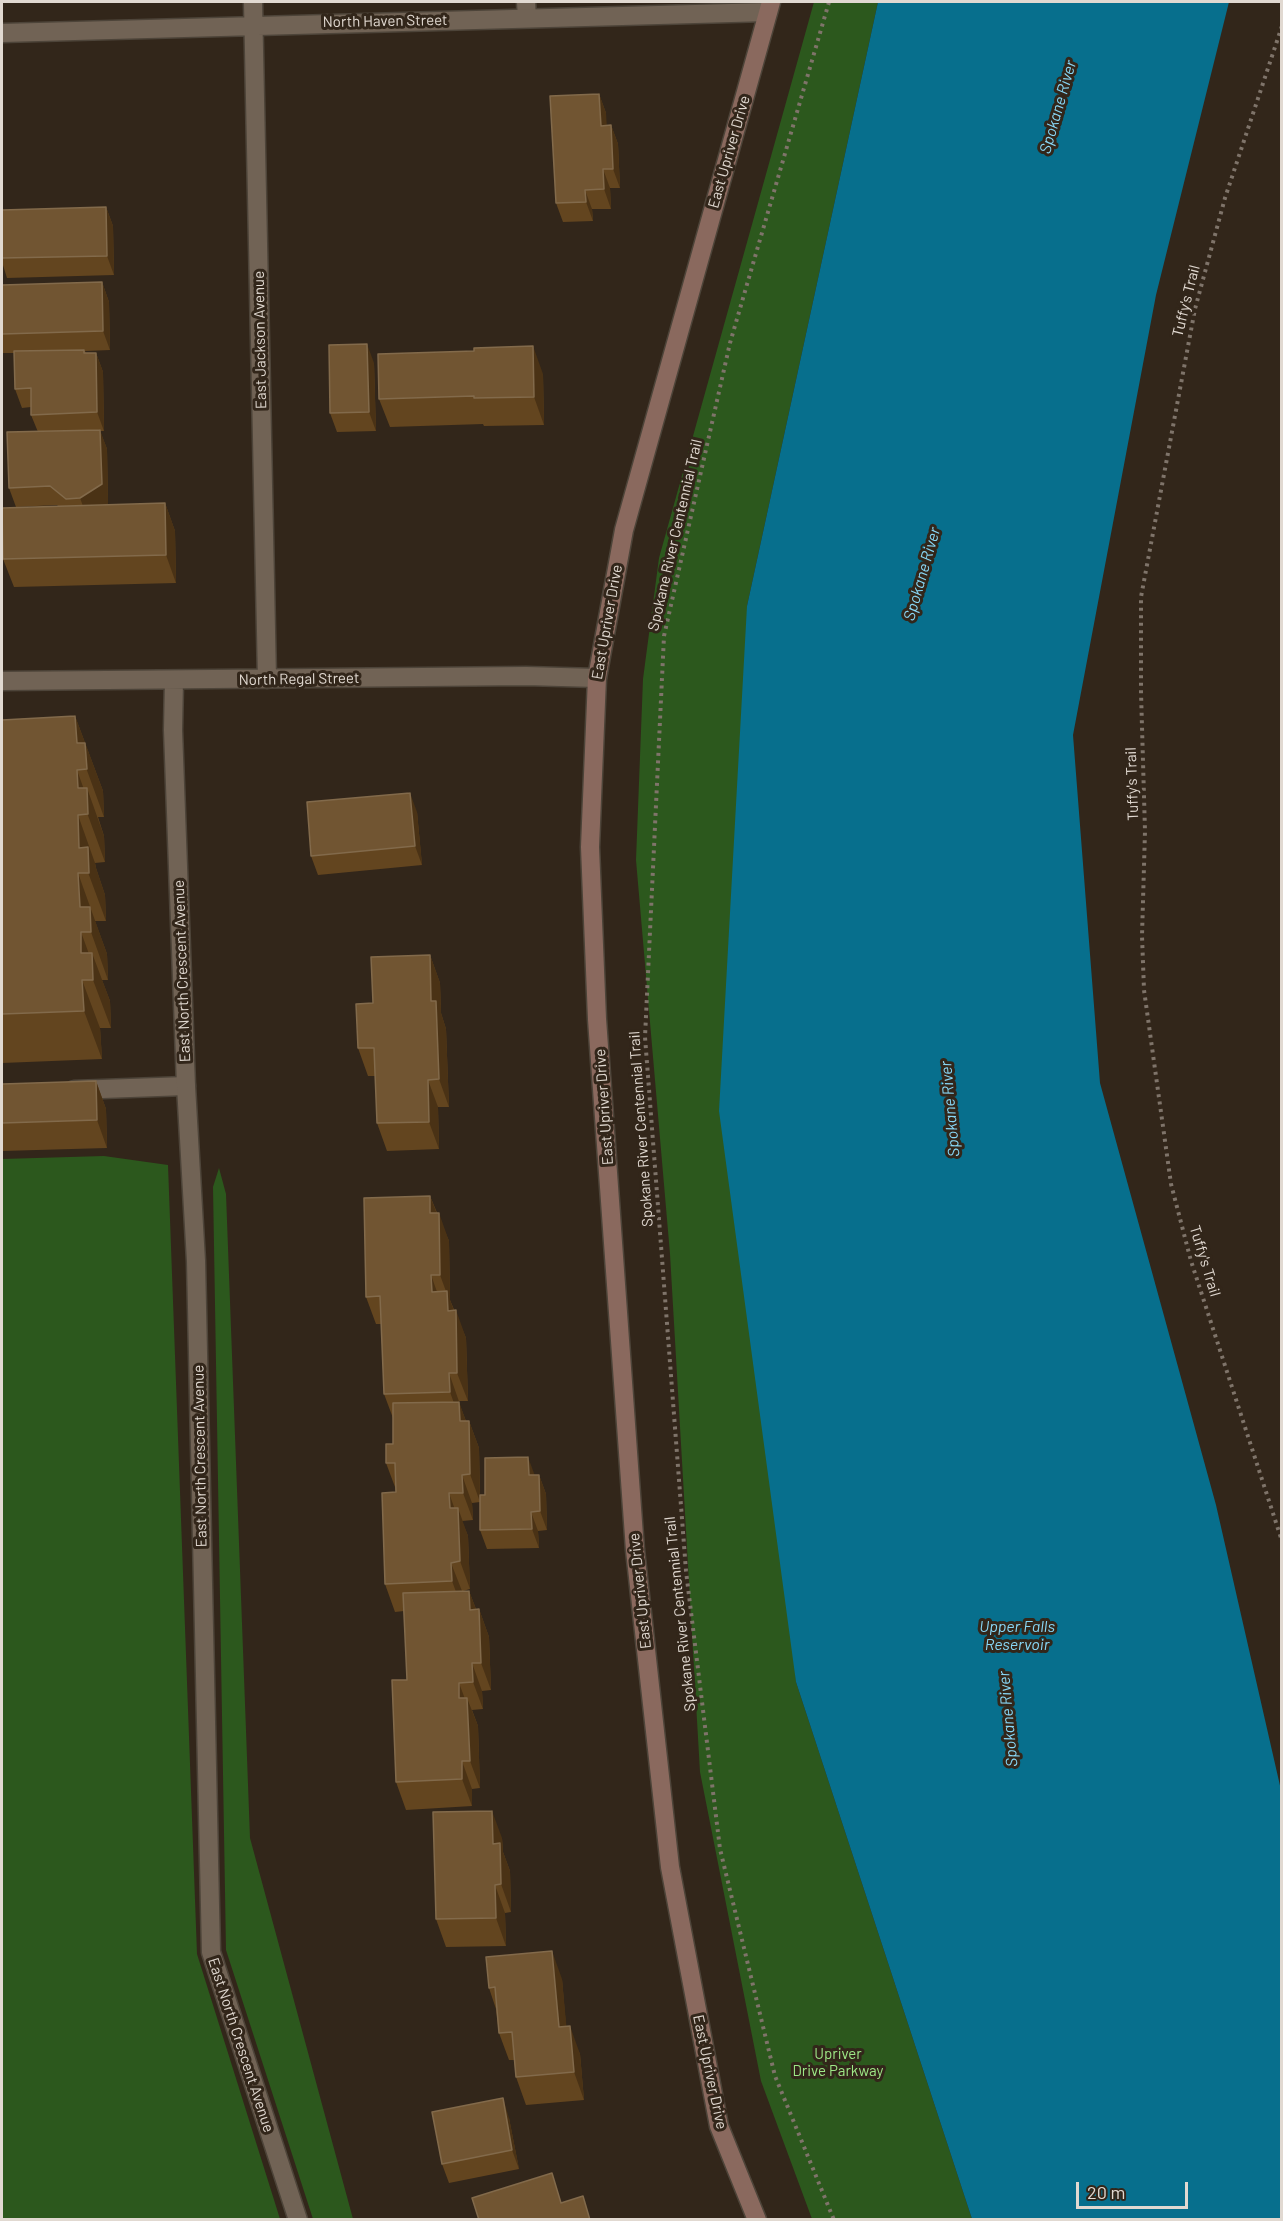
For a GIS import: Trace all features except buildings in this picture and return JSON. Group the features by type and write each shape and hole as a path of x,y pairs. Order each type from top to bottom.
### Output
{"street":[{"name":"East Jackson Avenue","path":"253,2 267,679"},
{"name":"North Haven Street","path":"2,33 253,25 527,10 770,7"},
{"name":"East Upriver Drive","path":"758,2220 719,2126 670,1867 635,1550 596,996 590,847 597,678 624,530 770,7"},
{"name":"North Regal Street","path":"2,681 514,676 597,678"},
{"name":"East North Crescent Avenue","path":"174,680 173,730 186,1086 196,1261 211,1952 298,2220"},
{"path":"59,1090 186,1086"}],"path":[{"name":"Spokane River Centennial Trail","path":"829,2 730,343 664,636 645,1037 686,1570 720,1850 776,2076 834,2220"},
{"name":"Tuffy's Trail","path":"1281,26 1225,198 1194,309 1141,597 1141,692 1145,842 1142,936 1144,990 1171,1184 1191,1261 1281,1541"}],"green space":[{"name":"Upriver Drive Parkway","path":"814,2 878,2 747,606 796,1682 972,2219 812,2219 761,2081 700,1772 670,1254 636,860 643,679 659,558"},
{"path":"104,1156 168,1165 197,1954 280,2219 2,2219 2,1159"},
{"path":"219,1168 226,1194 250,1838 353,2219 313,2219 226,1950 213,1187"}],"water":[{"name":"Upper Falls Reservoir","path":"878,2 1229,2 1156,295 1073,735 1100,1083 1216,1505 1281,1790 1281,2219 972,2219 796,1682 719,1111 747,606"}],"water label":[{"name":"Spokane River","path":"1058,107"},
{"name":"Spokane River","path":"922,574"},
{"name":"Spokane River","path":"950,1109"},
{"name":"Spokane River","path":"1008,1719"}]}
